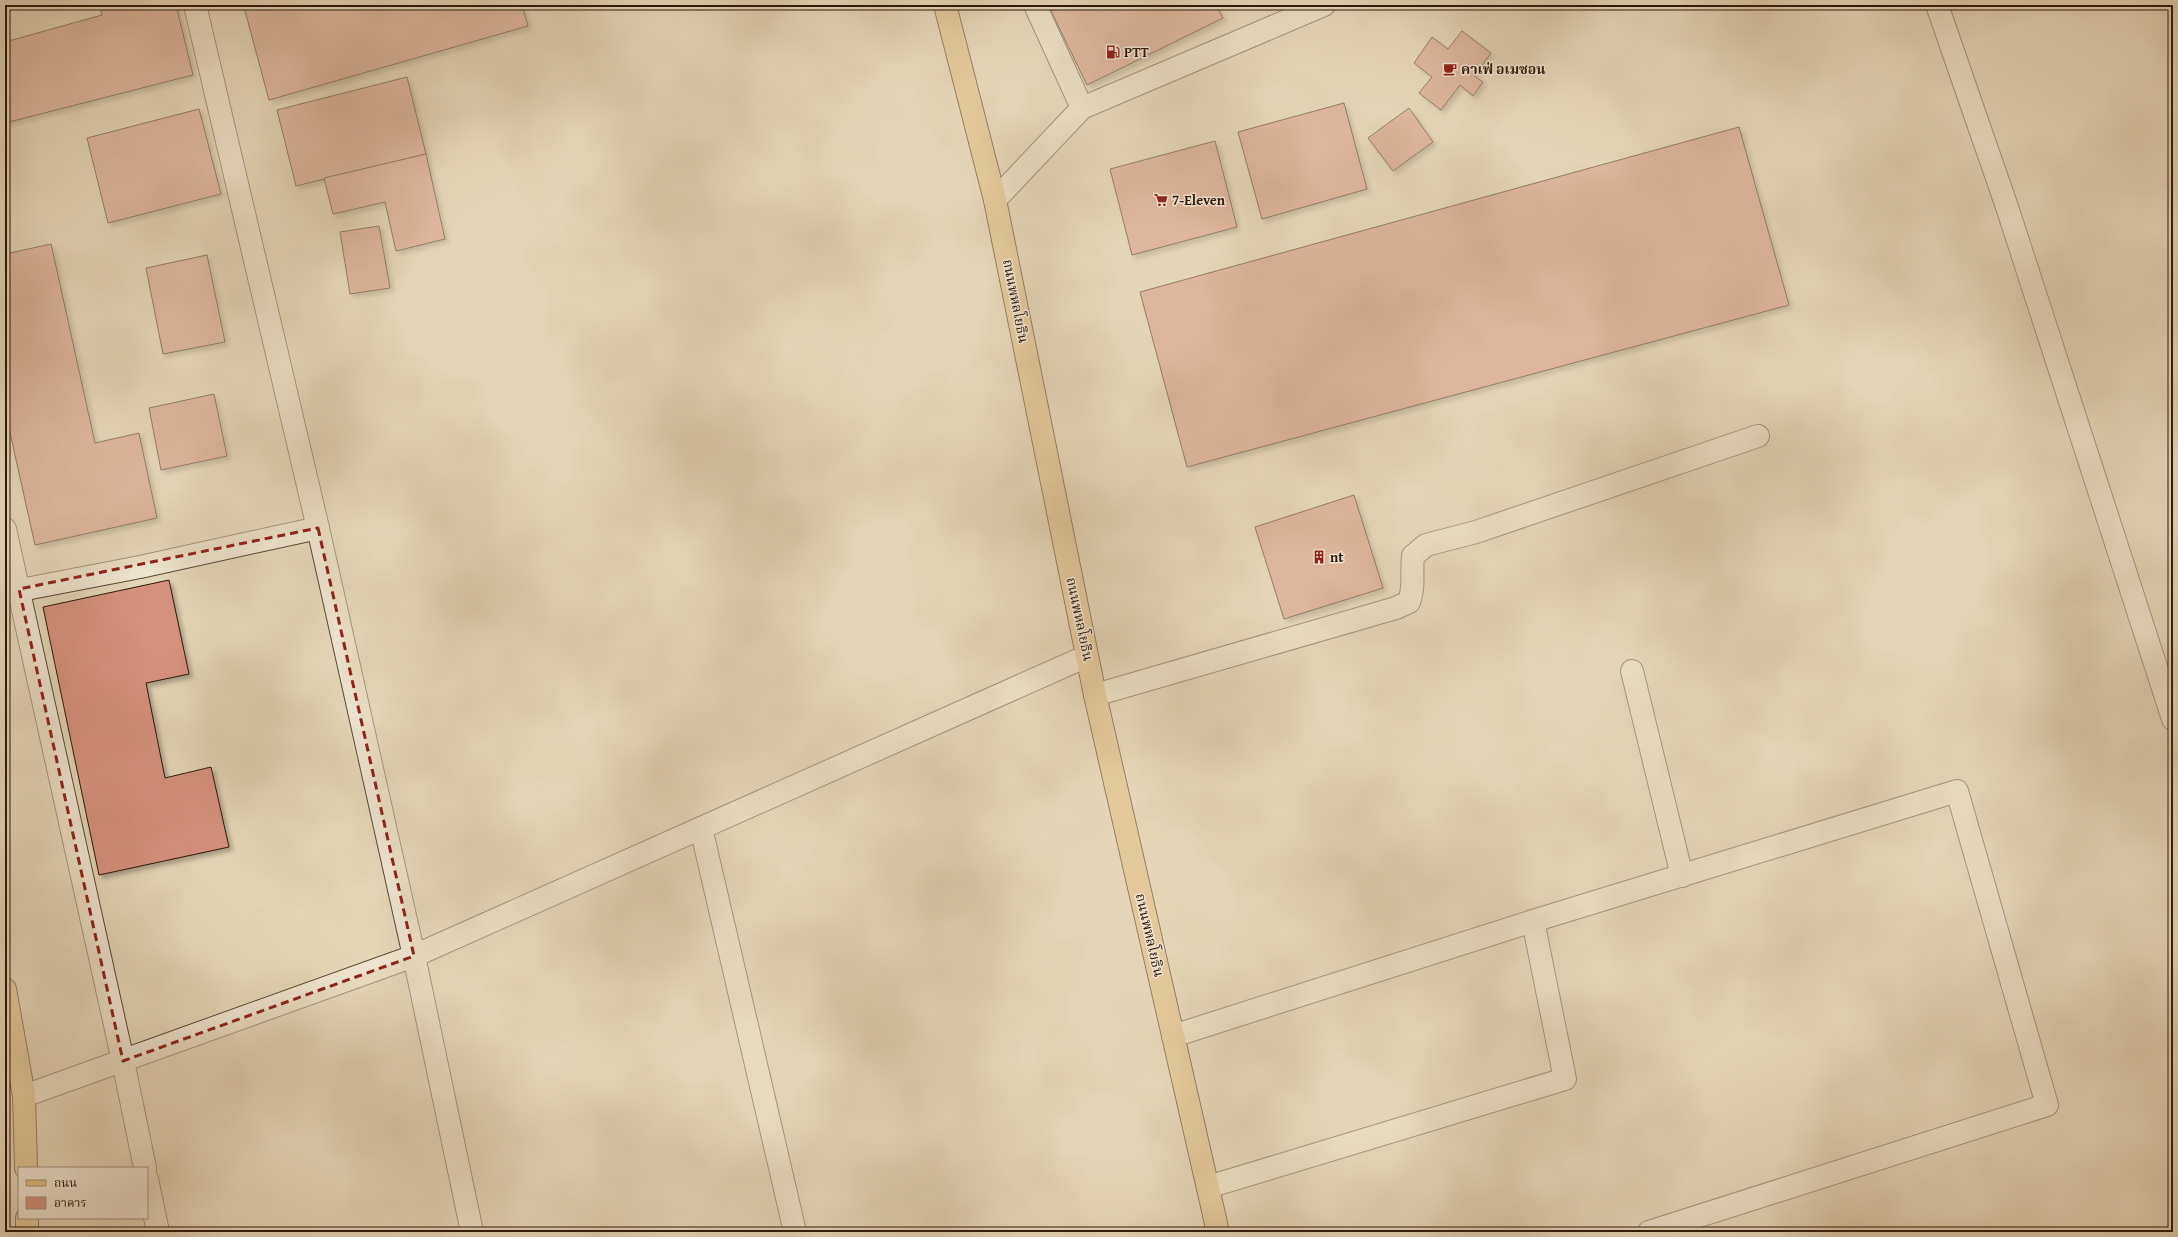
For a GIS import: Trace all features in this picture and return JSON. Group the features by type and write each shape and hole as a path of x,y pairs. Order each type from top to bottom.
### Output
{"main road":[{"name":"ถนนพหลโยธิน","path":"945,5 995,200 1087,656 1218,1232"},
{"path":"5,989 24,1096 26,1167"},
{"path":"27,1219 27,1232"}],"street":[{"path":"194,5 318,528 414,956 472,1232"},
{"path":"1035,5 1082,108"},
{"path":"995,200 1082,108 1324,5"},
{"path":"1937,5 2009,214 2173,719"},
{"path":"1096,695 1396,608 1409,602 1414,587 1411,570 1413,556 1426,545 1476,532 1758,436"},
{"path":"12,591 140,567 318,528"},
{"path":"5,529 12,591 123,1061 145,1167"},
{"path":"24,1096 414,956 1087,656"},
{"path":"1632,671 1682,876"},
{"path":"1173,1036 1533,921 1957,791 2047,1105 1649,1232"},
{"path":"701,828 795,1232"},
{"path":"1208,1188 1565,1079 1533,921"},
{"path":"148,1184 158,1232"}],"highlighted area":[{"path":"318,528 414,956 123,1061 19,589"}],"building":[{"path":"99,5 176,5 193,75 5,123 5,42 102,15"},
{"path":"251,5 522,5 528,26 269,100 244,7"},
{"name":"PTT","path":"1063,5 1216,5 1223,18 1087,85 1051,11"},
{"name":"คาเฟ่ อเมซอน","path":"1462,31 1491,53 1474,76 1483,82 1473,96 1460,85 1441,110 1419,93 1432,77 1414,63 1432,37 1448,49"},
{"path":"407,77 426,154 296,186 277,110"},
{"path":"1344,103 1367,189 1262,219 1238,132"},
{"path":"1409,108 1433,142 1393,171 1368,138"},
{"path":"199,109 221,194 108,223 87,138"},
{"path":"1739,127 1789,305 1187,467 1140,292"},
{"path":"1215,141 1237,227 1132,255 1110,169"},
{"path":"426,154 445,239 396,251 385,202 333,214 324,178"},
{"path":"379,226 390,288 350,294 340,232"},
{"path":"51,244 95,443 139,433 157,518 35,545 5,410 5,254"},
{"path":"207,255 225,342 163,354 146,268"},
{"path":"214,394 227,456 161,470 149,408"},
{"name":"nt","path":"1354,495 1383,588 1284,619 1255,527"},
{"path":"169,580 189,674 146,683 165,778 211,767 229,847 99,875 43,607"}],"place":[{"name":"PTT","path":"1113,52"},
{"name":"คาเฟ่ อเมซอน","path":"1450,69"},
{"name":"7-Eleven","path":"1161,200"},
{"name":"nt","path":"1319,557"}]}
